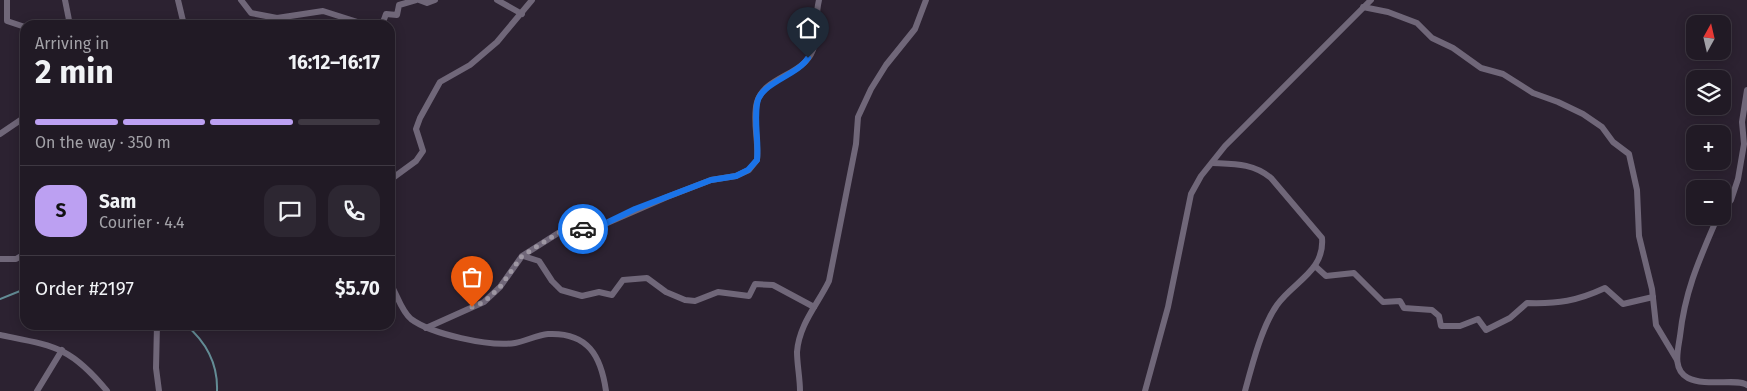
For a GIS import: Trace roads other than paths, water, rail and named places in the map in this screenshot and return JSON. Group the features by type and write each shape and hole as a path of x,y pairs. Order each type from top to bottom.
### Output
{"street":[{"path":"8,0 7,21 20,25"},
{"path":"65,0 69,20"},
{"path":"178,0 183,20"},
{"path":"241,0 251,13 277,18 323,11 351,20"},
{"path":"384,20 386,14 397,15 399,5 418,0 427,3 435,0"},
{"path":"497,0 522,14"},
{"path":"395,176 416,161 423,151 416,129 440,82 470,64 497,42 532,0"},
{"path":"426,328 484,302 500,287 522,256 563,230 598,227 667,196 711,180 736,176 748,170 757,160 757,102 762,92 802,66 813,50 815,14 819,0"},
{"path":"800,391 797,351 804,326 829,280 856,144 858,117 871,89 886,65 915,29 926,0"},
{"path":"1145,391 1168,307 1191,194 1225,146 1371,0"},
{"path":"1363,6 1388,12 1417,23 1432,38 1453,48 1481,68 1503,74 1533,93 1558,102 1602,127 1613,142 1629,154 1637,190 1639,236 1653,297 1656,325 1677,360 1683,375 1693,380 1712,384 1745,381"},
{"path":"1731,201 1738,179 1744,144 1742,122 1747,90"},
{"path":"0,134 20,121"},
{"path":"1212,163 1252,166 1261,170 1271,178 1322,238 1323,248 1315,266 1277,304 1269,319 1245,391"},
{"path":"1677,360 1680,322 1686,296 1714,225"},
{"path":"522,256 530,256 539,261 552,282 561,290 582,296 599,292 612,294 623,280 647,278 666,292 685,300 695,301 718,292 749,296 755,284 773,285 814,308"},
{"path":"0,259 16,259 20,257"},
{"path":"1315,266 1326,276 1354,273 1383,302 1400,301 1404,308 1432,310 1439,316 1441,326 1460,326 1478,320 1486,330 1510,318 1527,303 1558,304 1587,296 1605,288 1623,304 1653,297"},
{"path":"395,292 410,318 426,328 442,334 503,343 515,343 550,334 572,338 588,345 600,363 606,391"},
{"path":"157,330 156,368 159,391"},
{"path":"0,335 62,350 77,358 107,391"},
{"path":"37,391 62,350"}],"waterway":[{"path":"0,299 20,291"},
{"path":"191,330 205,346 213,363 217,391"}]}
